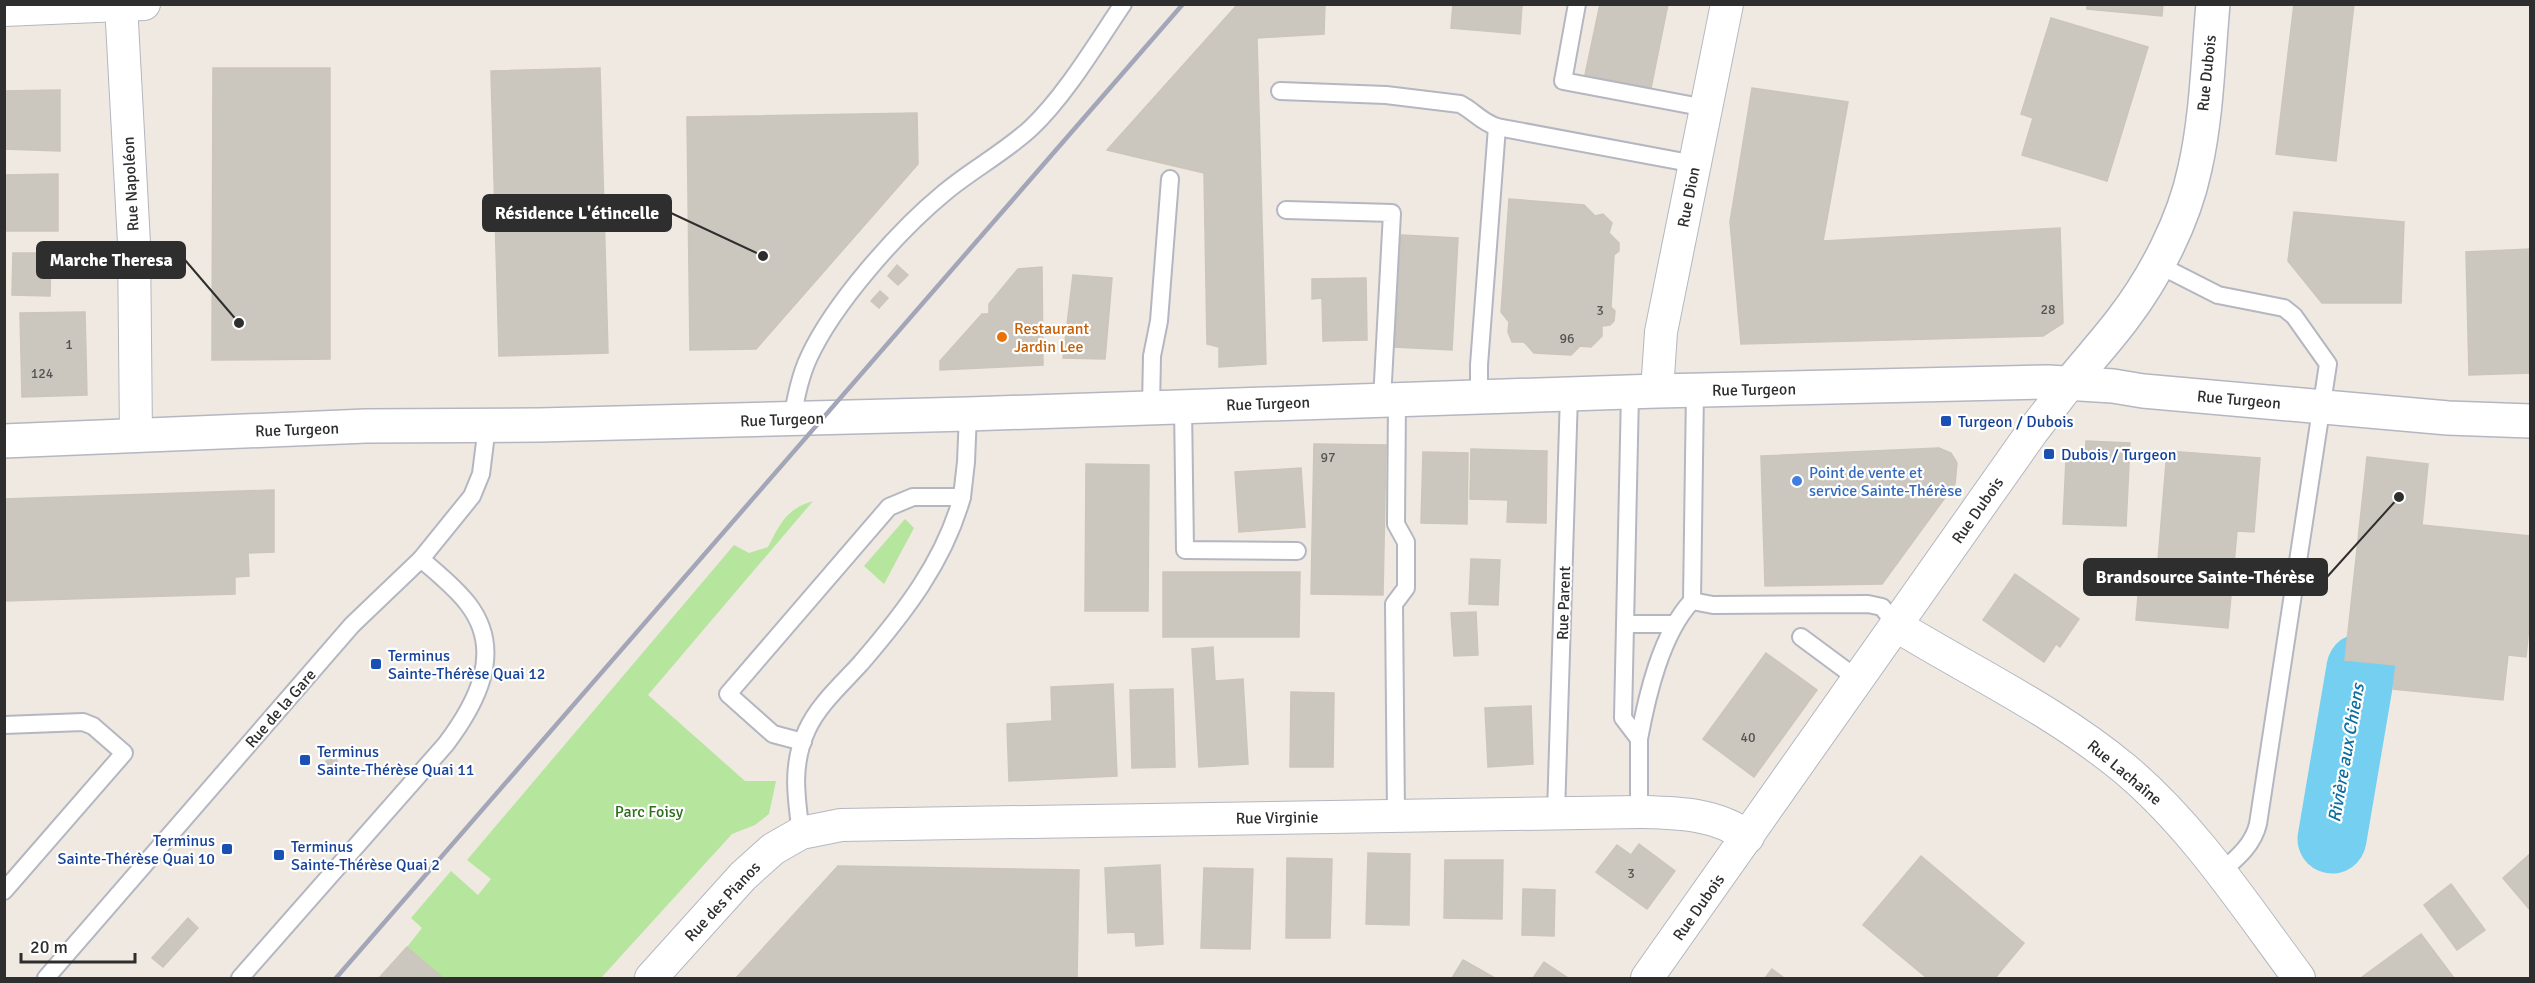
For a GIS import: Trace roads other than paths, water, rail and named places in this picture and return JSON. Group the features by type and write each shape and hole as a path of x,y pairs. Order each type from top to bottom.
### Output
{"street":[{"name":"Rue Dion","path":"1643,392 1661,332 1727,4"},
{"name":"Rue Dubois","path":"1647,978 2032,432 2122,320 2157,264 2177,221 2195,170 2213,4"},
{"path":"4,10 129,5"},
{"name":"Rue Napoléon","path":"129,5 136,435"},
{"name":"Rue Turgeon","path":"4,441 366,426 487,426 968,414 1695,390 2070,383 2448,418 2530,422"},
{"name":"Rue Lachaîne","path":"1897,626 2040,708 2125,769 2171,812 2221,872 2299,978"},
{"name":"Rue Virginie","path":"801,833 841,825 877,823 1639,812 1693,814 1736,828 1748,837"},
{"name":"Rue des Pianos","path":"651,978 743,876 773,849 801,833"}],"lane":[{"path":"792,418 810,356 835,314 872,265 944,192 1000,154 1032,127 1052,104 1123,4"},
{"path":"1577,4 1563,81 1706,108"},
{"path":"1280,91 1386,95 1460,104 1470,109 1476,118 1497,127 1695,164"},
{"path":"1479,398 1479,365 1497,127"},
{"path":"1151,407 1152,356 1159,321 1170,179"},
{"path":"1286,210 1392,213 1389,400 1396,524 1406,542 1406,588 1394,604 1396,815"},
{"path":"2157,264 2218,295 2236,300 2276,305 2294,316 2328,364 2258,824 2254,838 2245,850 2221,872"},
{"path":"1639,812 1639,739 1650,690 1675,624 1682,611 1692,601 1695,390"},
{"path":"1639,739 1623,718 1625,624 1643,392"},
{"name":"Rue Parent","path":"1556,813 1569,394"},
{"path":"1183,406 1185,550 1297,551"},
{"path":"801,833 795,780 807,730 823,706 905,610 928,576 949,534 962,497 968,414"},
{"name":"Rue de la Gare","path":"46,978 352,625 421,559 472,496 481,474 487,426"},
{"path":"803,742 773,734 728,694 889,507 901,500 913,497 962,497"},
{"path":"240,978 446,744 472,705 481,685 485,666 484,642 478,623 469,605 421,559"},
{"path":"1692,601 1713,605 1868,604 1882,607 1897,626"},
{"path":"1625,624 1675,624"},
{"path":"1801,637 1859,680"},
{"path":"4,725 84,722 93,726 124,753 4,891"}],"waterway":[{"name":"Rivière aux Chiens","path":"2332,839 2361,668"}],"railway":[{"path":"336,978 1183,4"}],"place":[{"name":"Résidence L'étincelle","path":"763,256"},
{"name":"Marche Theresa","path":"239,323"},
{"name":"Restaurant Jardin Lee","path":"1002,337"},
{"name":"Turgeon / Dubois","path":"1946,421"},
{"name":"Dubois / Turgeon","path":"2049,454"},
{"name":"Point de vente et service Sainte-Thérèse","path":"1797,481"},
{"name":"Brandsource Sainte-Thérèse","path":"2399,497"},
{"name":"Terminus Sainte-Thérèse Quai 12","path":"376,664"},
{"name":"Terminus Sainte-Thérèse Quai 11","path":"305,760"},
{"name":"Terminus Sainte-Thérèse Quai 10","path":"227,849"},
{"name":"Terminus Sainte-Thérèse Quai 2","path":"279,855"}],"park label":[{"name":"Parc Foisy","path":"649,811"}]}
